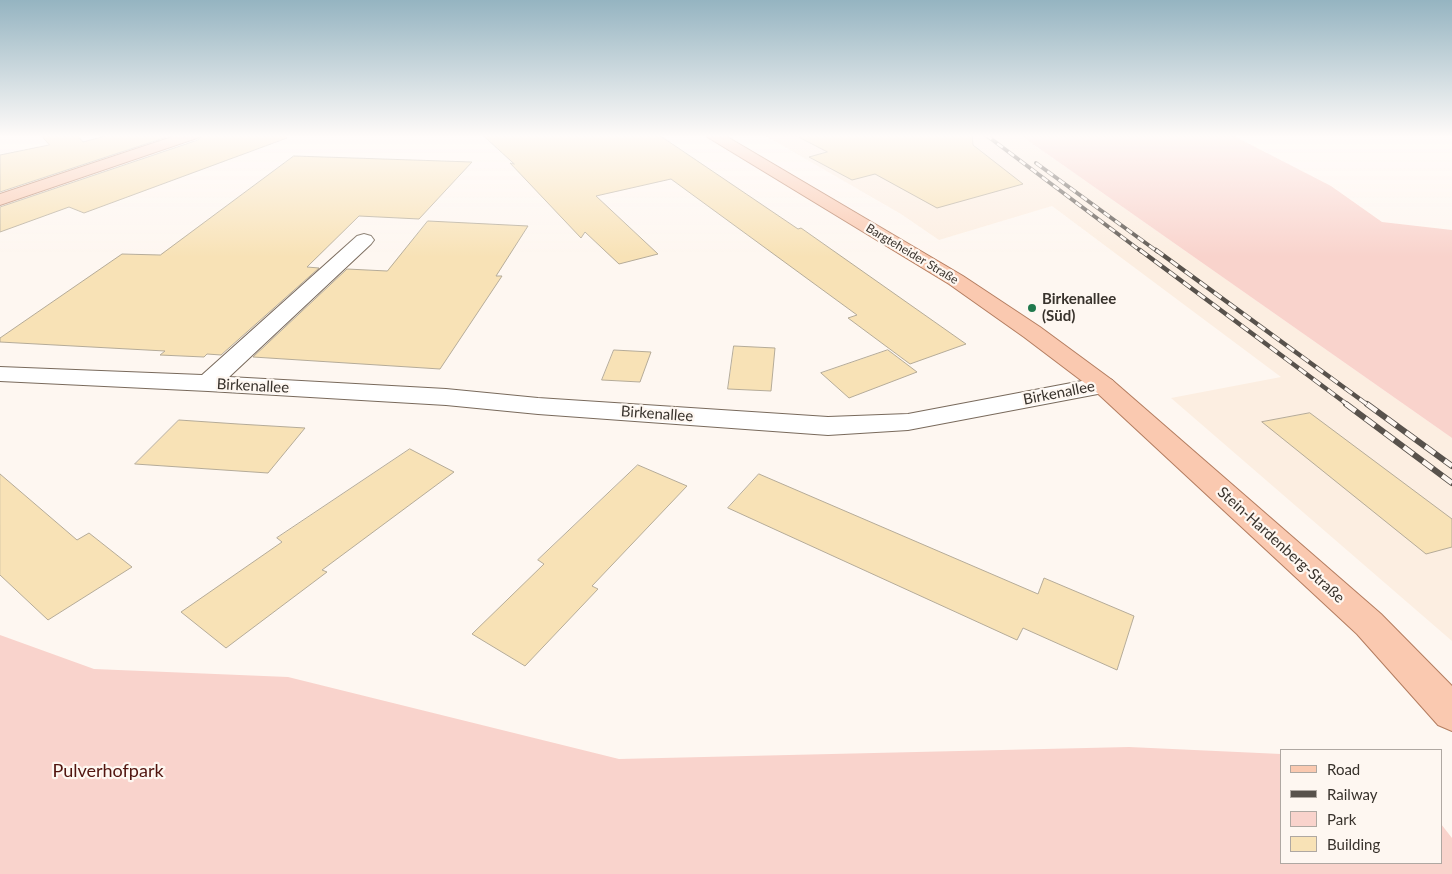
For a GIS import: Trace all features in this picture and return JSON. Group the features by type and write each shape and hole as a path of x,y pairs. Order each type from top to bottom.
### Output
{"main road":[{"path":"0,200 72,176"},
{"name":"Bargteheider Straße","path":"782,176 956,280 1032,332 1103,385"},
{"name":"Stein-Hardenberg-Straße","path":"1103,385 1369,624 1452,713"}],"street":[{"name":"Birkenallee","path":"208,383 364,240"},
{"name":"Birkenallee","path":"0,374 208,383 446,397 548,407 828,426 908,422 1103,385"}],"shaded area":[{"path":"835,176 1078,176 1452,438 1452,641 1171,398 1281,377 1052,206 939,240 901,214"}],"green space":[{"path":"1078,176 1311,176 1331,186 1382,222 1452,230 1452,438"},
{"name":"Pulverhofpark","path":"0,635 94,669 288,677 619,759 1129,747 1280,754 1280,864 1442,864 1442,825 1452,838 1452,874 0,874"}],"building":[{"path":"0,176 49,176 0,192"},
{"path":"92,176 185,176 84,213 69,207 0,232 0,207"},
{"path":"267,176 459,176 419,219 359,216 307,267 319,268 221,355 207,354 204,357 160,355 165,351 0,342 0,338 122,254 160,255"},
{"path":"522,176 719,176 798,229 801,228 966,344 910,364 848,318 857,315 671,179 596,196 658,254 619,264 585,232 581,238"},
{"path":"844,176 868,176 852,180"},
{"path":"878,176 1012,176 1023,184 937,208"},
{"path":"428,221 528,226 496,276 502,276 440,369 253,357 347,269 387,271"},
{"path":"734,346 775,348 771,391 728,389"},
{"path":"614,350 651,352 640,382 602,380"},
{"path":"888,350 917,372 849,398 821,373"},
{"path":"1310,413 1452,519 1452,547 1426,554 1262,422"},
{"path":"179,420 305,428 268,473 135,464"},
{"path":"410,449 454,472 322,570 327,572 226,648 181,612 282,542 277,538"},
{"path":"638,465 687,486 592,586 598,589 525,666 472,634 544,564 538,560"},
{"path":"0,474 77,540 89,533 132,567 48,620 0,575"},
{"path":"759,474 1038,594 1044,578 1134,616 1117,670 1023,628 1017,640 728,508"}],"railway":[{"path":"1040,176 1142,252"},
{"path":"1054,176 1158,252"},
{"path":"1140,250 1348,405"},
{"path":"1156,250 1368,405"},
{"path":"1346,404 1452,483"},
{"path":"1367,404 1452,466"}],"place":[{"name":"Birkenallee (Süd)","path":"1032,308"}]}
